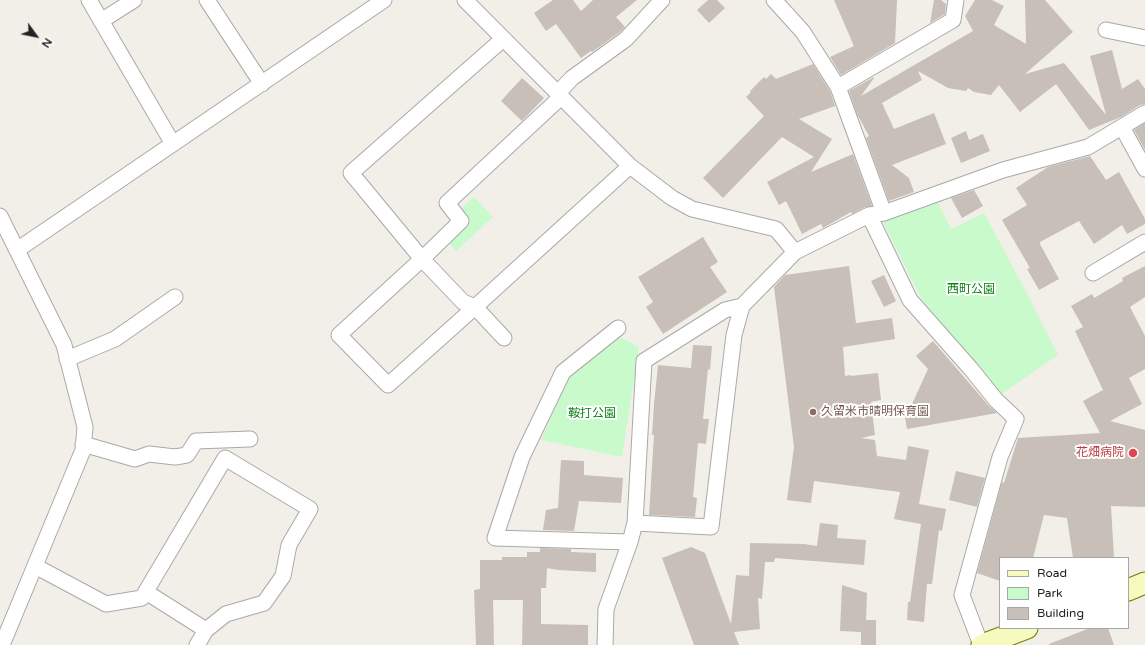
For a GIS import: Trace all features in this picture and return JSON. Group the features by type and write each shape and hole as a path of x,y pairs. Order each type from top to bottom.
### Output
{"main road":[{"path":"1129,590 1145,583"},
{"path":"981,645 1024,629"}],"street":[{"path":"89,0 172,144"},
{"path":"101,21 134,0"},
{"path":"207,0 262,84"},
{"path":"17,250 384,0"},
{"path":"465,0 630,166 672,198 692,209 776,229 795,252"},
{"path":"630,166 388,385 339,335 461,221 447,203 559,96 572,78 626,39 662,0"},
{"path":"774,0 803,32 838,87 884,213"},
{"path":"838,87 953,20 956,0"},
{"path":"1106,30 1145,38"},
{"path":"503,39 351,173 422,259 463,302 475,307 504,338"},
{"path":"635,523 711,527 734,335 742,306 795,252 868,215 884,213 1003,170 1088,147 1145,114"},
{"path":"1122,127 1145,168"},
{"path":"868,215 910,300 971,369 996,400 1016,419 1000,457 962,595 981,645"},
{"path":"0,216 64,345 85,427 83,450 2,645"},
{"path":"1093,273 1145,242"},
{"path":"67,359 115,339 175,297"},
{"path":"605,645 606,609 630,542 635,523 644,361 726,310 742,306"},
{"path":"618,328 563,372 522,457 495,538 630,542"},
{"path":"83,444 134,459 149,454 175,458 187,455 196,441 250,439"},
{"path":"35,566 106,604 142,598 225,458 310,509 290,545 283,576 264,603 226,614 206,630 197,645"},
{"path":"146,592 206,630"}],"green space":[{"path":"474,197 493,217 456,251 448,242 468,223 458,211"},
{"name":"西町公園","path":"937,201 951,229 984,213 1058,355 1000,395 931,318 882,220"},
{"name":"鞍打公園","path":"620,337 639,347 622,457 541,440 571,373"}],"building":[{"path":"553,0 573,0 581,11 593,0 637,0 616,17 625,27 592,52 591,51 581,58 556,24 546,31 534,13"},
{"path":"708,0 717,0 725,8 709,23 697,10"},
{"path":"834,0 897,0 895,43 841,75 830,57 854,46"},
{"path":"934,0 941,0 946,4 945,14 930,23"},
{"path":"975,0 992,0 1004,6 994,25 1026,44 1025,0 1045,0 1073,32 1025,74 1064,63 1106,115 1090,56 1112,50 1122,89 1138,79 1145,89 1145,104 1140,105 1121,117 1089,130 1056,84 1020,112 999,85 991,95 974,92 968,88 966,91 948,88 918,71 922,80 882,103 894,129 934,113 946,144 892,165 909,178 914,192 889,201 866,138 869,136 857,114 849,91 874,77 861,96 973,31 965,16"},
{"path":"813,64 830,91 835,106 799,119 832,139 811,172 853,154 872,206 865,207 852,214 851,212 823,228 821,224 802,234 786,201 779,205 767,182 814,157 782,137 723,198 703,178 764,116 746,97 751,92 750,91 764,77 766,79 771,74 776,79"},
{"path":"522,78 544,98 522,121 501,101"},
{"path":"1145,123 1145,150 1134,130"},
{"path":"966,131 969,140 983,134 990,151 961,163 951,138"},
{"path":"1090,156 1106,180 1119,172 1145,219 1145,224 1127,234 1122,225 1094,244 1079,221 1040,242 1059,279 1039,290 1027,269 1030,268 1002,220 1027,205 1016,188 1048,167"},
{"path":"974,190 983,206 962,218 951,198"},
{"path":"703,237 718,262 710,267 727,292 663,334 646,307 653,302 638,277"},
{"path":"849,266 856,323 892,318 895,339 843,347 845,376 878,373 881,400 871,402 875,435 861,438 875,440 877,456 906,460 908,446 929,450 919,504 946,509 942,531 939,530 932,584 927,584 924,622 907,620 908,602 910,602 921,524 894,519 900,492 814,481 811,503 787,500 794,447 774,287 785,275"},
{"path":"1145,266 1145,297 1130,307 1145,336 1145,369 1129,378 1142,404 1110,421 1145,430 1145,507 1111,506 1114,557 1073,557 1067,518 1044,515 1033,557 999,557 999,581 977,573 1002,482 1004,483 1018,438 1100,433 1083,401 1103,390 1075,331 1083,327 1071,306 1092,294 1094,298 1123,281 1122,278"},
{"path":"884,275 896,301 884,307 871,281"},
{"path":"933,341 989,406 997,413 907,429 903,406 912,404 928,369 916,356"},
{"path":"693,345 712,346 703,419 709,419 706,444 698,443 693,497 697,498 695,517 649,515 654,435 652,435 658,365 691,368"},
{"path":"561,460 584,461 584,475 623,478 621,503 579,501 574,531 543,530 546,510 558,508"},
{"path":"956,471 985,478 977,507 949,500"},
{"path":"820,523 838,525 837,538 866,540 864,565 775,558 774,562 765,562 762,599 758,598 760,629 734,632 739,645 694,645 662,558 691,547 705,553 731,624 736,575 749,576 750,543 804,544 817,546"},
{"path":"540,548 571,549 571,552 596,553 596,572 547,568 546,588 541,588 541,624 588,625 588,645 522,645 523,600 493,600 494,645 476,645 474,590 480,589 480,560 502,560 502,557 527,557 527,552 540,552"},
{"path":"842,585 867,593 866,620 876,620 876,645 861,645 861,632 840,631"},
{"path":"1087,629 1108,629 1114,645 1049,645"}],"place":[{"name":"久留米市晴明保育園","path":"813,412"},
{"name":"花畑病院","path":"1133,453"}]}
